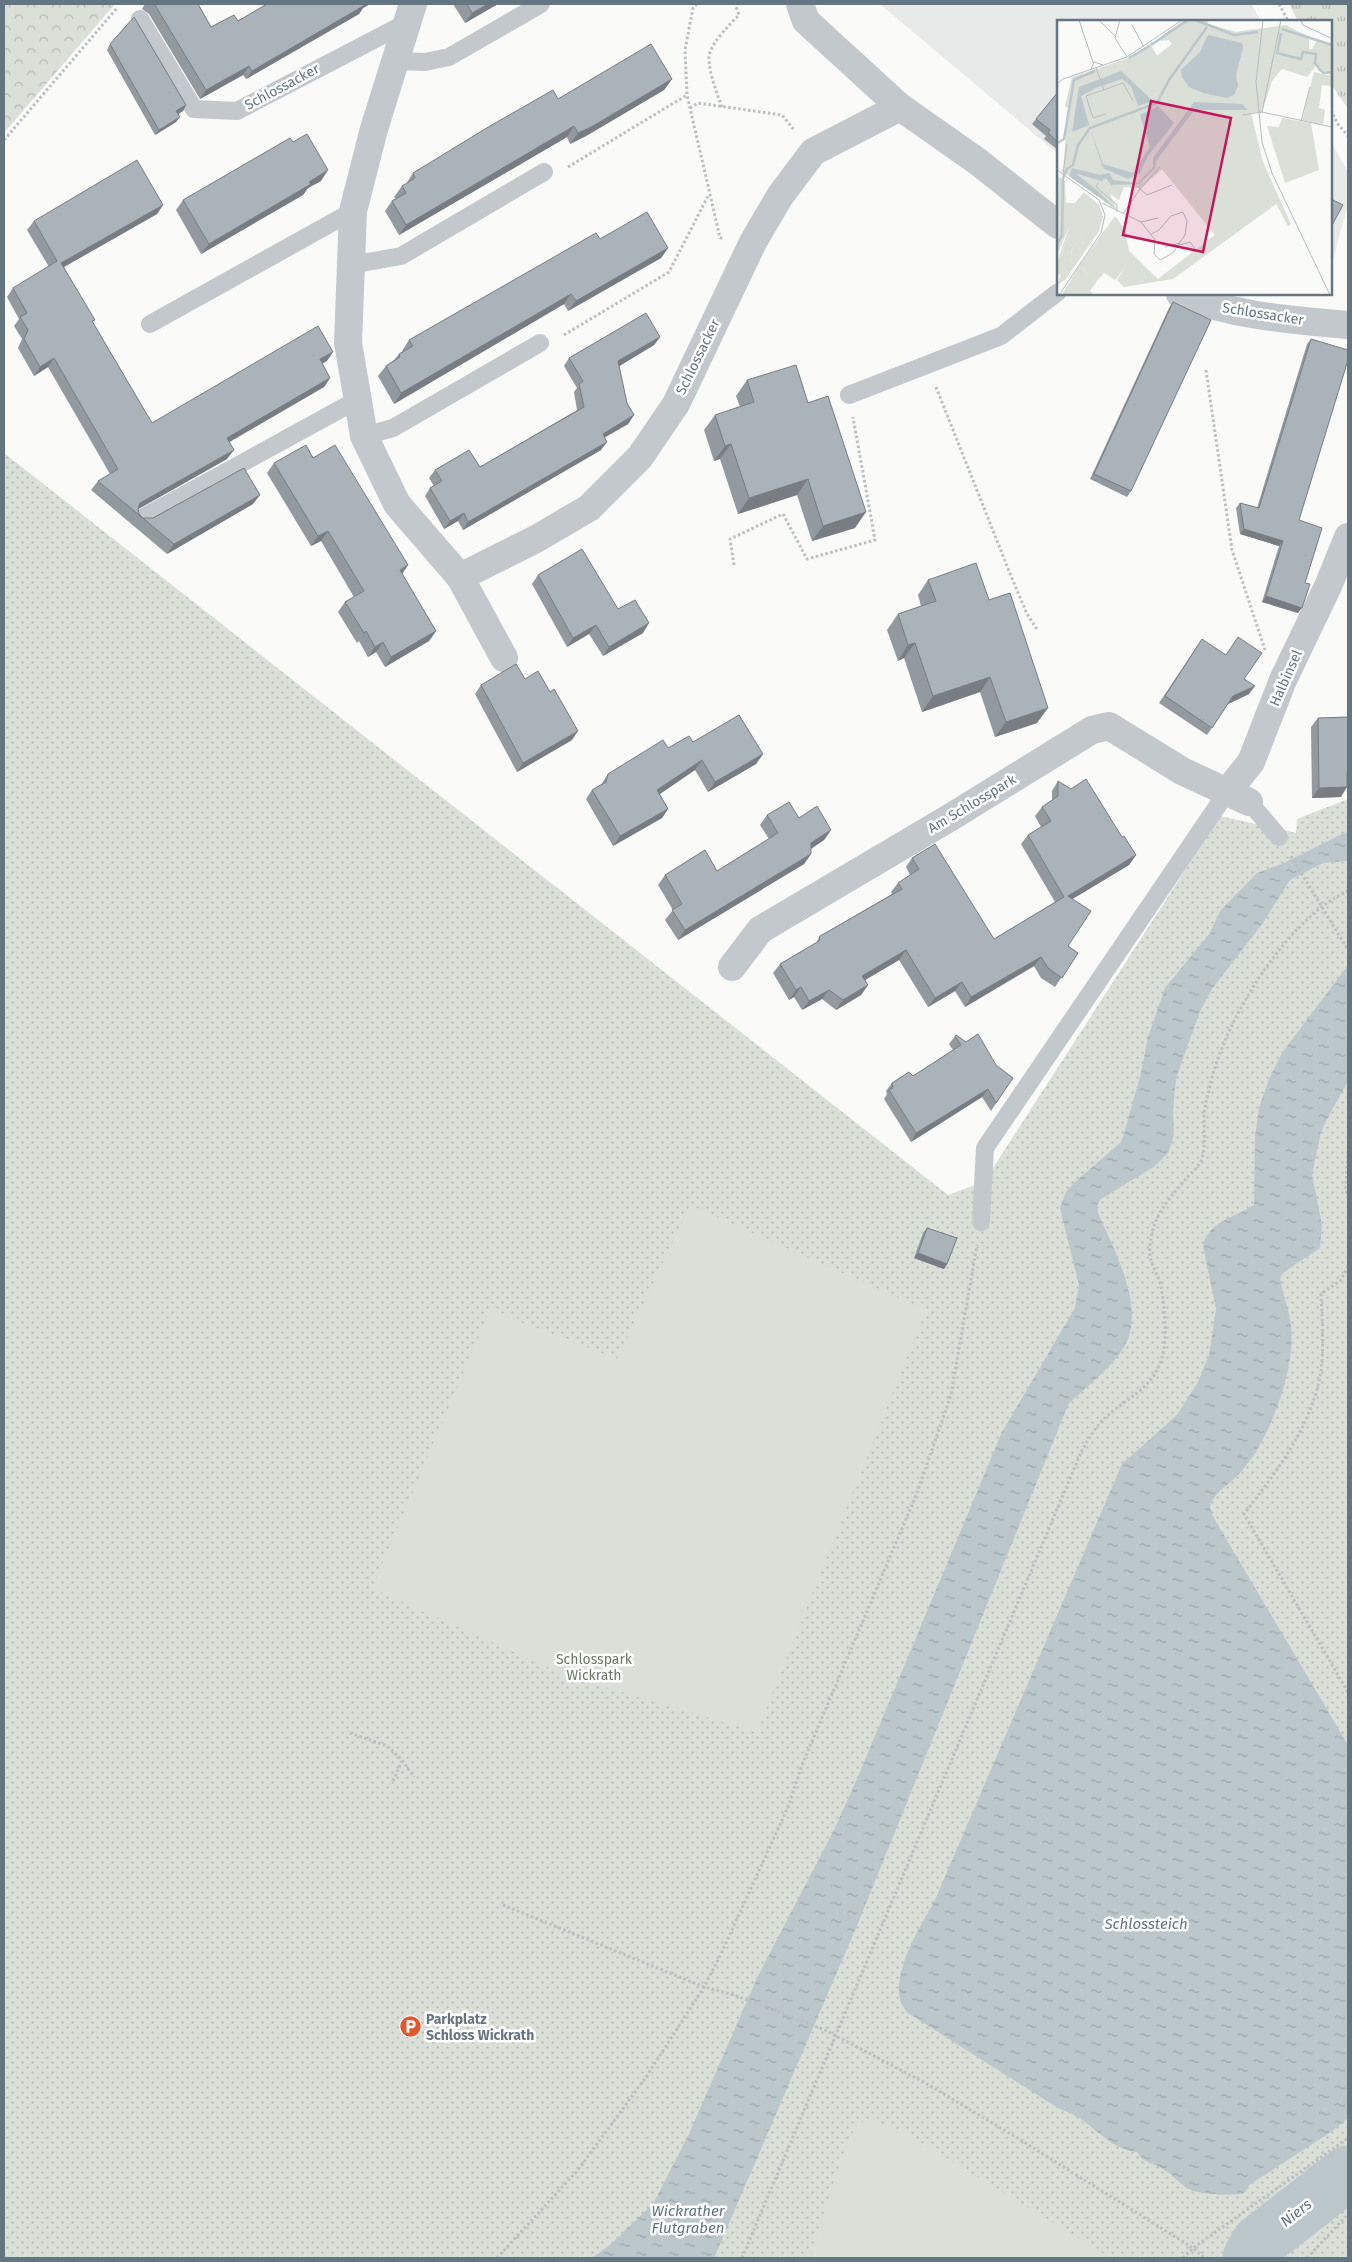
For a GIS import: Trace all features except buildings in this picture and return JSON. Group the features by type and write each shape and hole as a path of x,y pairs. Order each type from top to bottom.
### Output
{"street":[{"path":"800,4 806,21 900,107 977,161 1057,224"},
{"name":"Schlossacker","path":"410,13 374,129 353,211 348,342 364,436 397,504 460,577 504,658"},
{"name":"Schlossacker","path":"460,577 520,548 590,508 640,457 676,404 753,242 780,196 814,152 900,107"},
{"name":"Schlossacker","path":"1182,295 1205,305 1292,320 1348,325"},
{"name":"Halbinsel","path":"1238,797 1284,680 1329,584 1348,537"},
{"name":"Am Schlosspark","path":"732,967 760,930 951,817 1092,730 1109,726 1182,771 1238,797"}],"lane":[{"path":"395,62 426,62 449,57 541,4"},
{"name":"Schlossacker","path":"140,19 194,109 237,111 410,13"},
{"path":"350,265 401,256 544,172"},
{"path":"150,324 353,211"},
{"path":"850,395 1001,336 1057,293"},
{"path":"364,436 393,428 540,343"},
{"path":"142,518 357,400"},
{"path":"981,1222 986,1148 1238,797 1279,837"}],"path":[{"path":"4,140 121,4"},
{"path":"697,4 693,8 685,50 687,95 708,195 720,238 753,242"},
{"path":"722,107 715,87 709,56 720,35 739,15 735,4"},
{"path":"1279,4 1287,20"},
{"path":"544,172 562,171 687,95"},
{"path":"690,108 698,103 782,115 814,152"},
{"path":"1332,112 1336,122 1348,136"},
{"path":"540,343 555,340 669,272 708,195"},
{"path":"926,364 1011,576 1027,614 1038,631"},
{"path":"1206,370 1232,550 1265,649 1284,680"},
{"path":"734,565 730,539 783,514 807,560 874,540 850,395"},
{"path":"1279,837 1323,906 1348,950"},
{"path":"742,2258 1082,1450 1104,1418 1143,1389 1159,1368 1165,1340 1160,1285 1151,1264 1149,1248 1155,1224 1164,1204 1200,1164 1202,1159 1204,1114 1210,1085 1217,1060 1230,1027 1248,994 1283,946 1323,906 1348,891"},
{"path":"1348,1151 1346,1188 1348,1198"},
{"path":"497,2258 578,2170 646,2077 704,1987 721,1954 788,1806 802,1765 917,1493 951,1395 981,1222"},
{"path":"1348,1266 1341,1280 1321,1294 1321,1371 1306,1422 1279,1469 1244,1514 1348,1692"},
{"path":"350,1733 387,1746 402,1760 414,1777"},
{"path":"393,1781 402,1760"},
{"path":"503,1905 704,1987 734,1995 825,2030 929,2085 995,2124 1206,2258"},
{"path":"1183,2258 1193,2248 1348,2138"},
{"path":"1307,2258 1348,2214"}],"shaded area":[{"path":"880,4 1251,4 1260,20 1057,20 1057,153"},
{"path":"1332,144 1348,172 1348,204 1332,263"}],"green space":[{"path":"4,4 115,4 4,133"},
{"path":"1289,4 1348,4 1348,109 1332,85 1332,20 1297,20"},
{"name":"Schlosspark Wickrath","path":"4,453 948,1195 984,1182 1220,816 1296,833 1297,819 1348,799 1348,2258 4,2258"},
{"path":"690,1205 926,1310 757,1732 567,1676 372,1588 490,1310 617,1359"},
{"path":"869,2119 902,2131 1111,2258 810,2258 840,2162 856,2125"}],"water":[{"name":"Wickrather Flutgraben","path":"1348,831 1348,861 1323,863 1290,880 1262,924 1212,989 1200,1011 1176,1078 1173,1109 1174,1135 1168,1153 1155,1166 1101,1199 1097,1205 1098,1213 1126,1280 1132,1315 1130,1332 1119,1355 1068,1405 856,1928 714,2258 592,2258 611,2244 653,2204 688,2136 758,1976 835,1828 857,1779 1002,1432 1075,1308 1079,1285 1060,1208 1066,1192 1120,1143 1123,1137 1141,1073 1148,1037 1165,988 1210,933 1220,911 1257,873 1282,864"},
{"name":"Schlossteich","path":"1348,965 1348,1082 1321,1132 1312,1174 1322,1225 1320,1248 1284,1272 1280,1278 1290,1320 1292,1340 1284,1386 1267,1431 1256,1451 1239,1474 1215,1497 1210,1506 1212,1515 1348,1745 1348,2118 1331,2132 1249,2185 1245,2192 1227,2195 1210,2194 1188,2188 1163,2169 1139,2156 1137,2152 1129,2151 1114,2144 1079,2118 1058,2108 908,2013 901,2001 899,1987 904,1961 935,1900 1122,1464 1177,1415 1198,1382 1209,1355 1216,1309 1203,1246 1205,1238 1210,1231 1223,1221 1254,1205 1255,1136 1259,1108 1269,1079 1282,1053"}],"waterway":[{"name":"Niers","path":"1250,2258 1258,2243 1348,2173"}],"place":[{"name":"Parkplatz Schloss Wickrath","path":"410,2027"}]}
